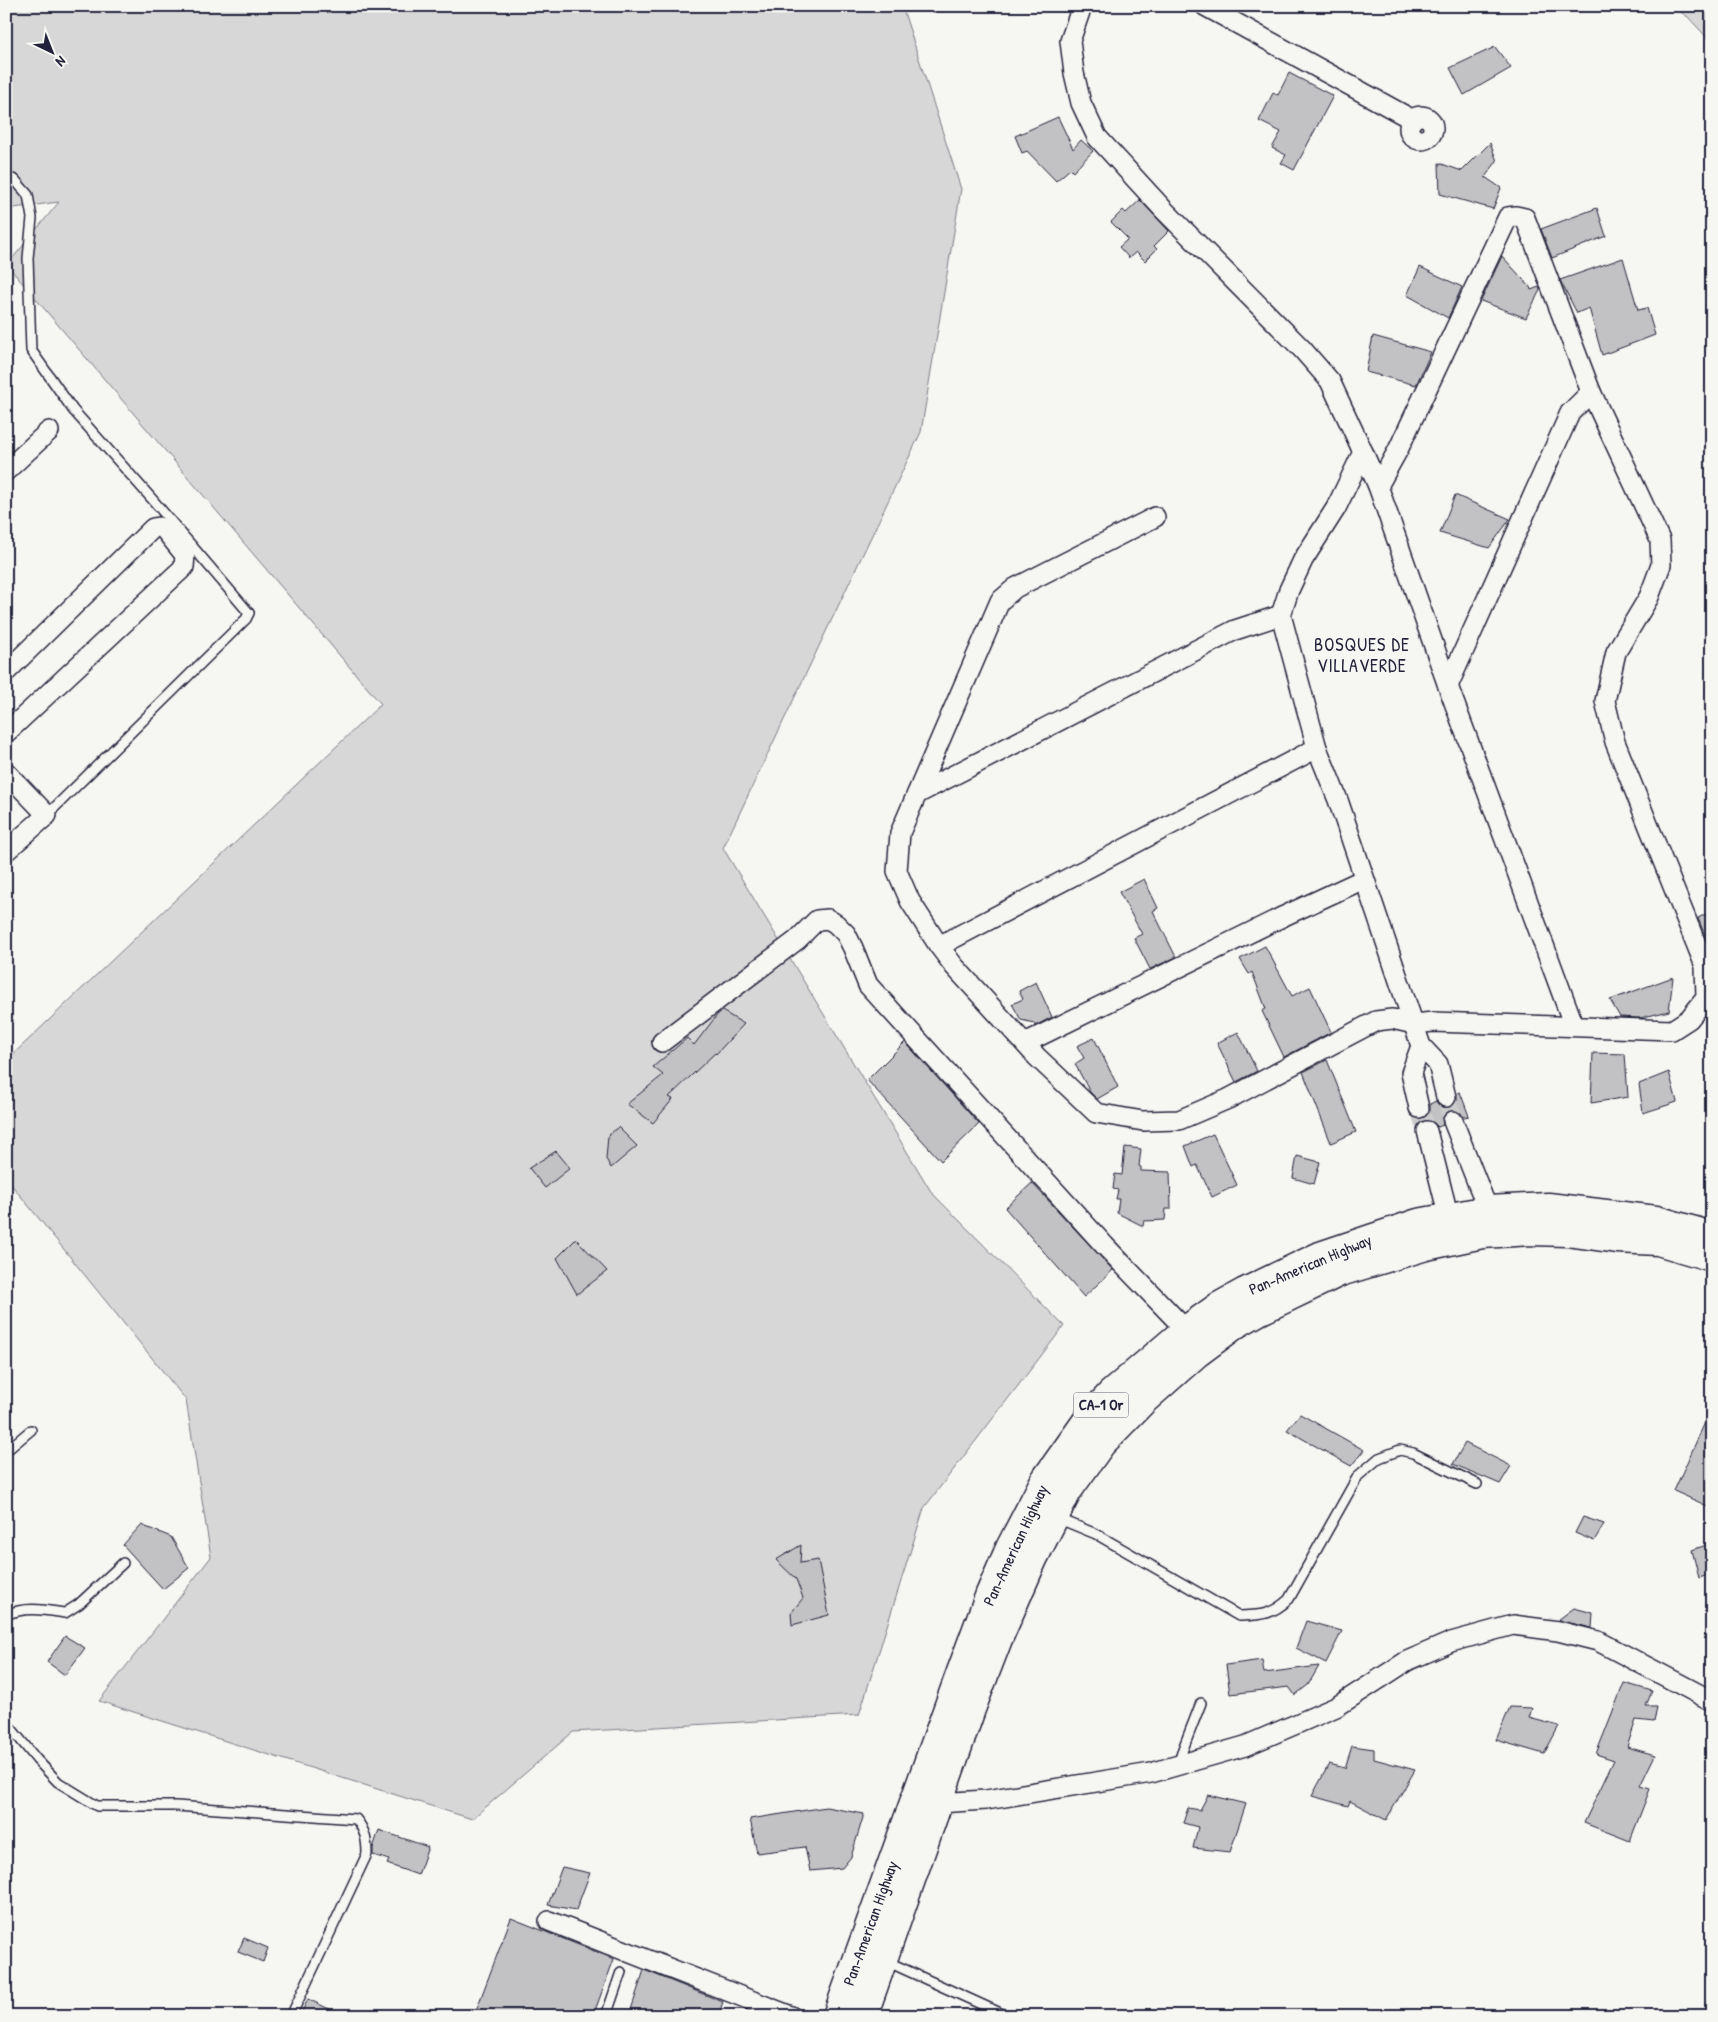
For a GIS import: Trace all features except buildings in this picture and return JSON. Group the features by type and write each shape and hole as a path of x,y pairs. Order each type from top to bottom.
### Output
{"highway":[{"name":"Pan-American Highway","path":"837,2016 990,1594 1026,1514 1045,1480 1089,1418 1111,1394 1186,1330 1218,1307 1320,1256 1418,1223 1488,1210 1548,1207 1656,1220 1712,1236"},
{"name":"Pan-American Highway","path":"863,2016 971,1709 998,1639 1053,1516 1068,1490 1101,1444 1144,1400 1198,1353 1236,1324 1312,1284 1340,1272 1401,1252 1448,1240 1482,1234 1532,1231 1567,1232 1617,1239 1658,1241 1712,1257"}],"street":[{"path":"1082,6 1070,41 1070,49 1081,103 1097,137 1163,209 1302,349 1330,381 1378,486 1448,686 1574,1026"},
{"path":"1205,6 1413,120"},
{"path":"1155,517 1015,588 1000,601 900,833 897,871 910,901 954,966 1025,1043 1096,1113 1143,1120 1179,1120 1228,1099 1376,1021 1392,1019 1414,1024 1433,1022 1672,1030 1689,1019 1706,998 1705,966 1615,742 1604,701 1616,652 1649,597 1661,565 1660,540 1590,392 1525,218 1508,217 1398,450 1378,486"},
{"path":"1448,686 1570,413 1590,392"},
{"path":"10,461 49,431"},
{"path":"1363,452 1336,508 1304,560 1289,590 1281,615 1317,748 1338,800 1421,1046 1438,1064 1446,1097"},
{"path":"6,672 154,528 164,529 185,555 184,567 6,733"},
{"path":"917,794 1235,630 1281,615"},
{"path":"940,946 1317,748"},
{"path":"6,772 47,815 6,851"},
{"path":"1025,1043 1284,916 1364,879"},
{"path":"662,1042 797,940 817,920 828,919 846,934 868,985 1105,1246 1186,1330"},
{"path":"1419,1108 1412,1073 1421,1046"},
{"path":"1453,1122 1488,1210"},
{"path":"1427,1131 1449,1218"},
{"path":"938,1803 986,1800 1151,1773 1245,1746 1336,1707 1407,1661 1451,1642 1513,1626 1558,1631 1598,1640 1712,1701"},
{"path":"549,1921 791,2016"}],"lane":[{"path":"6,177 15,180 28,195 32,218 28,258 31,350 73,410 249,613 246,619 47,815"},
{"path":"6,1451 31,1430"},
{"path":"1053,1516 1096,1534 1239,1616 1263,1615 1278,1610 1289,1599 1358,1476 1379,1458 1400,1450 1413,1453 1477,1484"},
{"path":"6,1616 18,1610 66,1613 79,1604 123,1563"},
{"path":"1178,1766 1201,1703"},
{"path":"6,1722 58,1782 97,1806 176,1806 356,1819 364,1828 367,1854 290,2016"},
{"path":"883,1960 1007,2016"},
{"path":"606,2016 621,1972"}],"shaded area":[{"path":"6,6 902,6 961,189 921,432 723,848 932,1193 1064,1326 924,1508 859,1715 573,1732 472,1819 99,1701 211,1557 186,1400 6,1178 6,1061 381,704 7,265 59,202 6,209"},
{"path":"1672,6 1712,6 1712,43 1688,17"}],"tunnel":[{"path":"1446,1097 1453,1121"},
{"path":"1419,1108 1427,1131"}],"district":[{"name":"BOSQUES DE VILLAVERDE","path":"1362,655"}]}
